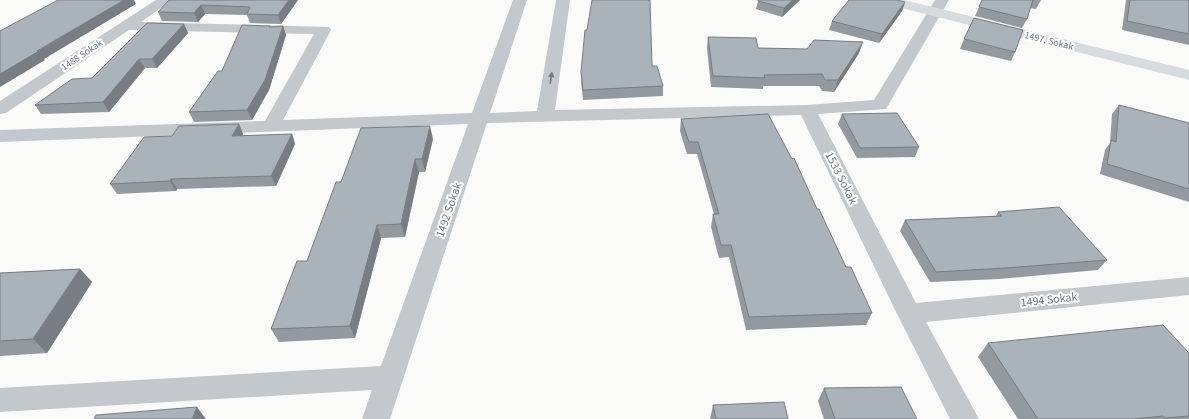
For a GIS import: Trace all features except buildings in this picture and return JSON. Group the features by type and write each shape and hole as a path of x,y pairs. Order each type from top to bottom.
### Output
{"street":[{"name":"1492 Sokak","path":"376,419 520,0"},
{"path":"545,116 563,0"},
{"name":"1497. Sokak","path":"886,0 938,6 1189,65"},
{"name":"1497. Sokak","path":"917,0 1189,75"},
{"name":"1488 Sokak","path":"0,109 160,1"},
{"path":"0,136 545,116 806,110 880,105 938,6"},
{"path":"125,26 324,30 271,126"},
{"name":"1533 Sokak","path":"806,110 909,314 965,419"},
{"name":"1494 Sokak","path":"909,314 1189,286"},
{"path":"0,400 390,377"}]}
